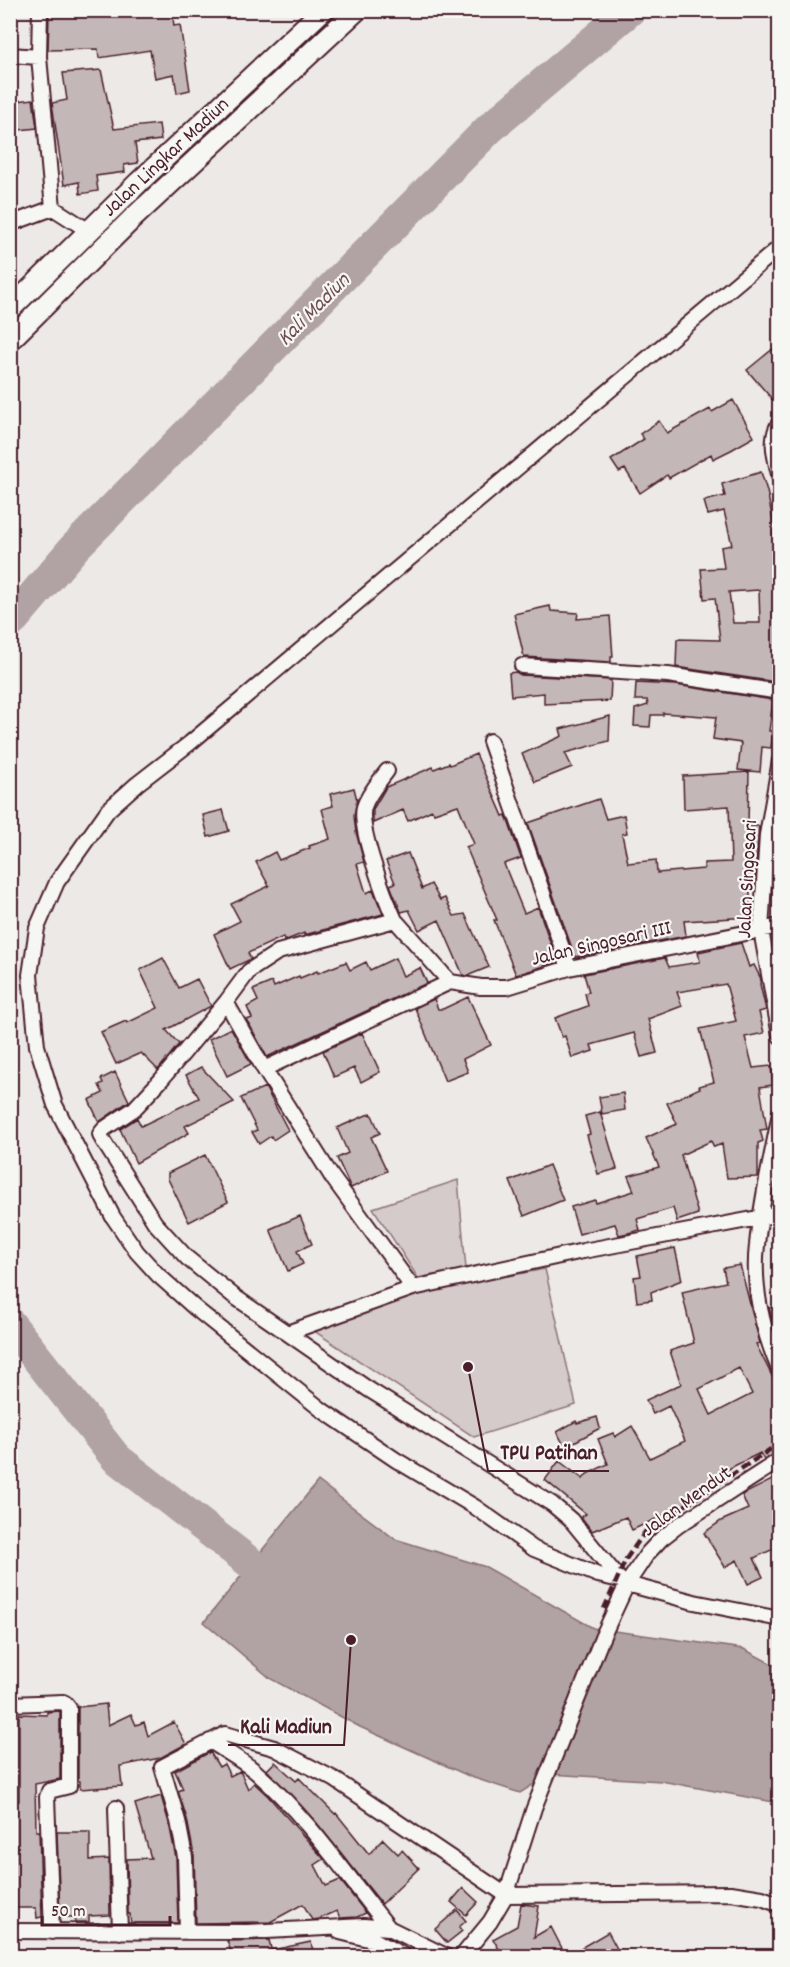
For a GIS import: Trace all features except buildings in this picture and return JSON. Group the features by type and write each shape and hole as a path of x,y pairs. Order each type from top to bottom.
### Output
{"main road":[{"name":"Jalan Lingkar Madiun","path":"10,309 140,182 323,10"},
{"name":"Jalan Lingkar Madiun","path":"10,340 155,197 357,10"},
{"path":"140,182 155,197"}],"street":[{"path":"40,10 39,57 53,208"},
{"path":"10,55 39,57"},
{"path":"10,224 53,208"},
{"path":"53,208 89,231"},
{"path":"780,247 108,810 57,882 37,928 30,975 38,1046 55,1105 113,1216 137,1252 158,1275 195,1308 322,1410 396,1460 475,1507 534,1549 598,1575 694,1602 780,1619"},
{"path":"776,427 773,447 780,479"},
{"path":"522,666 668,675 780,692"},
{"path":"490,741 568,968"},
{"name":"Jalan Singosari","path":"780,760 767,835 761,930 780,1036"},
{"path":"264,1069 450,982 394,920 381,889 363,815 367,801 387,771"},
{"path":"394,920 278,952 249,971 173,1066 134,1109 100,1134 121,1171 156,1223 188,1258 235,1297 368,1389 552,1504 571,1520 623,1582"},
{"name":"Jalan Singosari III","path":"450,982 499,988 568,968 780,927"},
{"path":"226,1002 264,1069 332,1177 413,1288"},
{"path":"780,1113 761,1217 756,1277 759,1300 772,1353 780,1371"},
{"path":"287,1333 413,1288 583,1251 780,1214"},
{"name":"Jalan Mendut","path":"462,1956 490,1922 506,1895 534,1808 623,1582 661,1539 679,1525 780,1460"},
{"path":"10,1704 63,1702 69,1708 69,1786 49,1791 46,1797 52,1932"},
{"path":"187,1932 185,1857 178,1821 162,1767 225,1734 274,1748 334,1779 506,1895 731,1893 762,1898 780,1905"},
{"path":"210,1741 254,1771 270,1786 307,1826 389,1928"},
{"path":"116,1808 120,1932"},
{"path":"10,1931 187,1932 329,1929 364,1926 389,1928 446,1956"},
{"path":"329,1929 376,1941 404,1956"}],"shaded area":[{"path":"458,1180 466,1269 418,1278 373,1208"},
{"path":"545,1269 576,1405 474,1437 311,1329 386,1299"},
{"path":"318,1481 395,1539 486,1567 593,1628 744,1649 779,1668 779,1803 661,1781 550,1774 520,1793 471,1777 360,1727 271,1679 204,1622"}],"waterway":[{"name":"Kali Madiun","path":"10,623 74,548 490,128 630,10"},
{"name":"Kali Madiun","path":"10,1324 116,1458 285,1590"}],"railway":[{"path":"604,1609 626,1559 645,1532 780,1443"}],"place":[{"name":"TPU Patihan","path":"468,1367"},
{"name":"Kali Madiun","path":"351,1640"}]}
